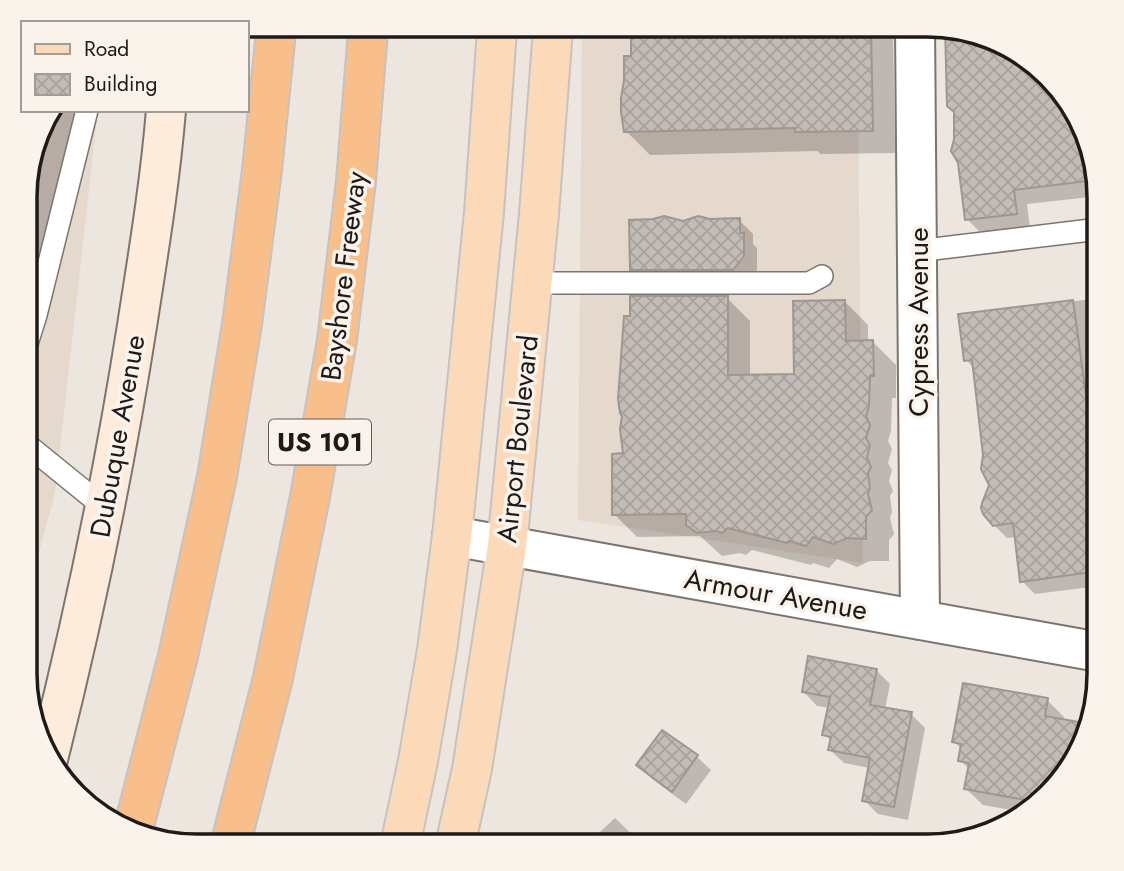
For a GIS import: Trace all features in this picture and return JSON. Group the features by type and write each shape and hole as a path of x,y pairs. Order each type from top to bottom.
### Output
{"highway":[{"path":"135,822 178,656 217,477 244,311 275,37"},
{"name":"Bayshore Freeway","path":"233,834 273,678 310,497 335,354 356,181 368,37"}],"main road":[{"name":"Airport Boulevard","path":"403,834 437,650 452,536 484,212 496,37"},
{"name":"Airport Boulevard","path":"458,834 472,769 507,546 533,283 553,37"}],"street":[{"name":"Cypress Avenue","path":"915,37 919,620"},
{"name":"Dubuque Avenue","path":"52,743 86,603 118,438 151,240 166,112"},
{"name":"Armour Avenue","path":"452,536 1087,650"}],"lane":[{"path":"37,311 87,112"},
{"path":"918,251 1087,231"},
{"path":"533,283 809,283 822,276"},
{"path":"37,453 105,508"}],"shaded area":[{"path":"582,37 857,37 863,563 578,520"},
{"path":"61,112 98,112 55,493 37,560 38,175 45,145"}],"building":[{"path":"631,37 871,37 873,131 795,132 795,128 624,132 621,98 624,56 631,56"},
{"path":"945,38 969,42 1008,58 1041,83 1066,117 1079,145 1086,181 1014,190 1017,214 965,220 958,163 951,151 954,112 947,106"},
{"path":"664,216 683,221 698,216 710,219 740,218 740,233 744,233 744,256 733,270 630,270 629,220"},
{"path":"630,296 728,296 728,375 794,374 793,301 845,300 846,341 873,340 874,376 870,376 866,416 870,425 866,438 870,445 867,457 871,467 868,473 868,494 872,510 866,517 866,539 847,538 833,544 813,537 806,546 728,528 722,533 697,533 686,525 686,514 612,515 612,454 623,453 620,429 622,417 618,399 624,316 630,316"},
{"path":"1073,300 1087,396 1087,573 1020,582 1013,523 993,526 983,514 982,503 989,485 981,469 983,455 972,360 964,361 958,314"},
{"path":"808,656 877,669 870,705 912,712 894,807 862,801 870,758 828,750 831,737 822,735 830,697 802,692"},
{"path":"963,683 1048,698 1045,716 1080,722 1060,763 1041,788 1026,800 964,789 969,763 958,761 961,744 952,742"},
{"path":"662,730 698,755 672,792 636,765"}]}
